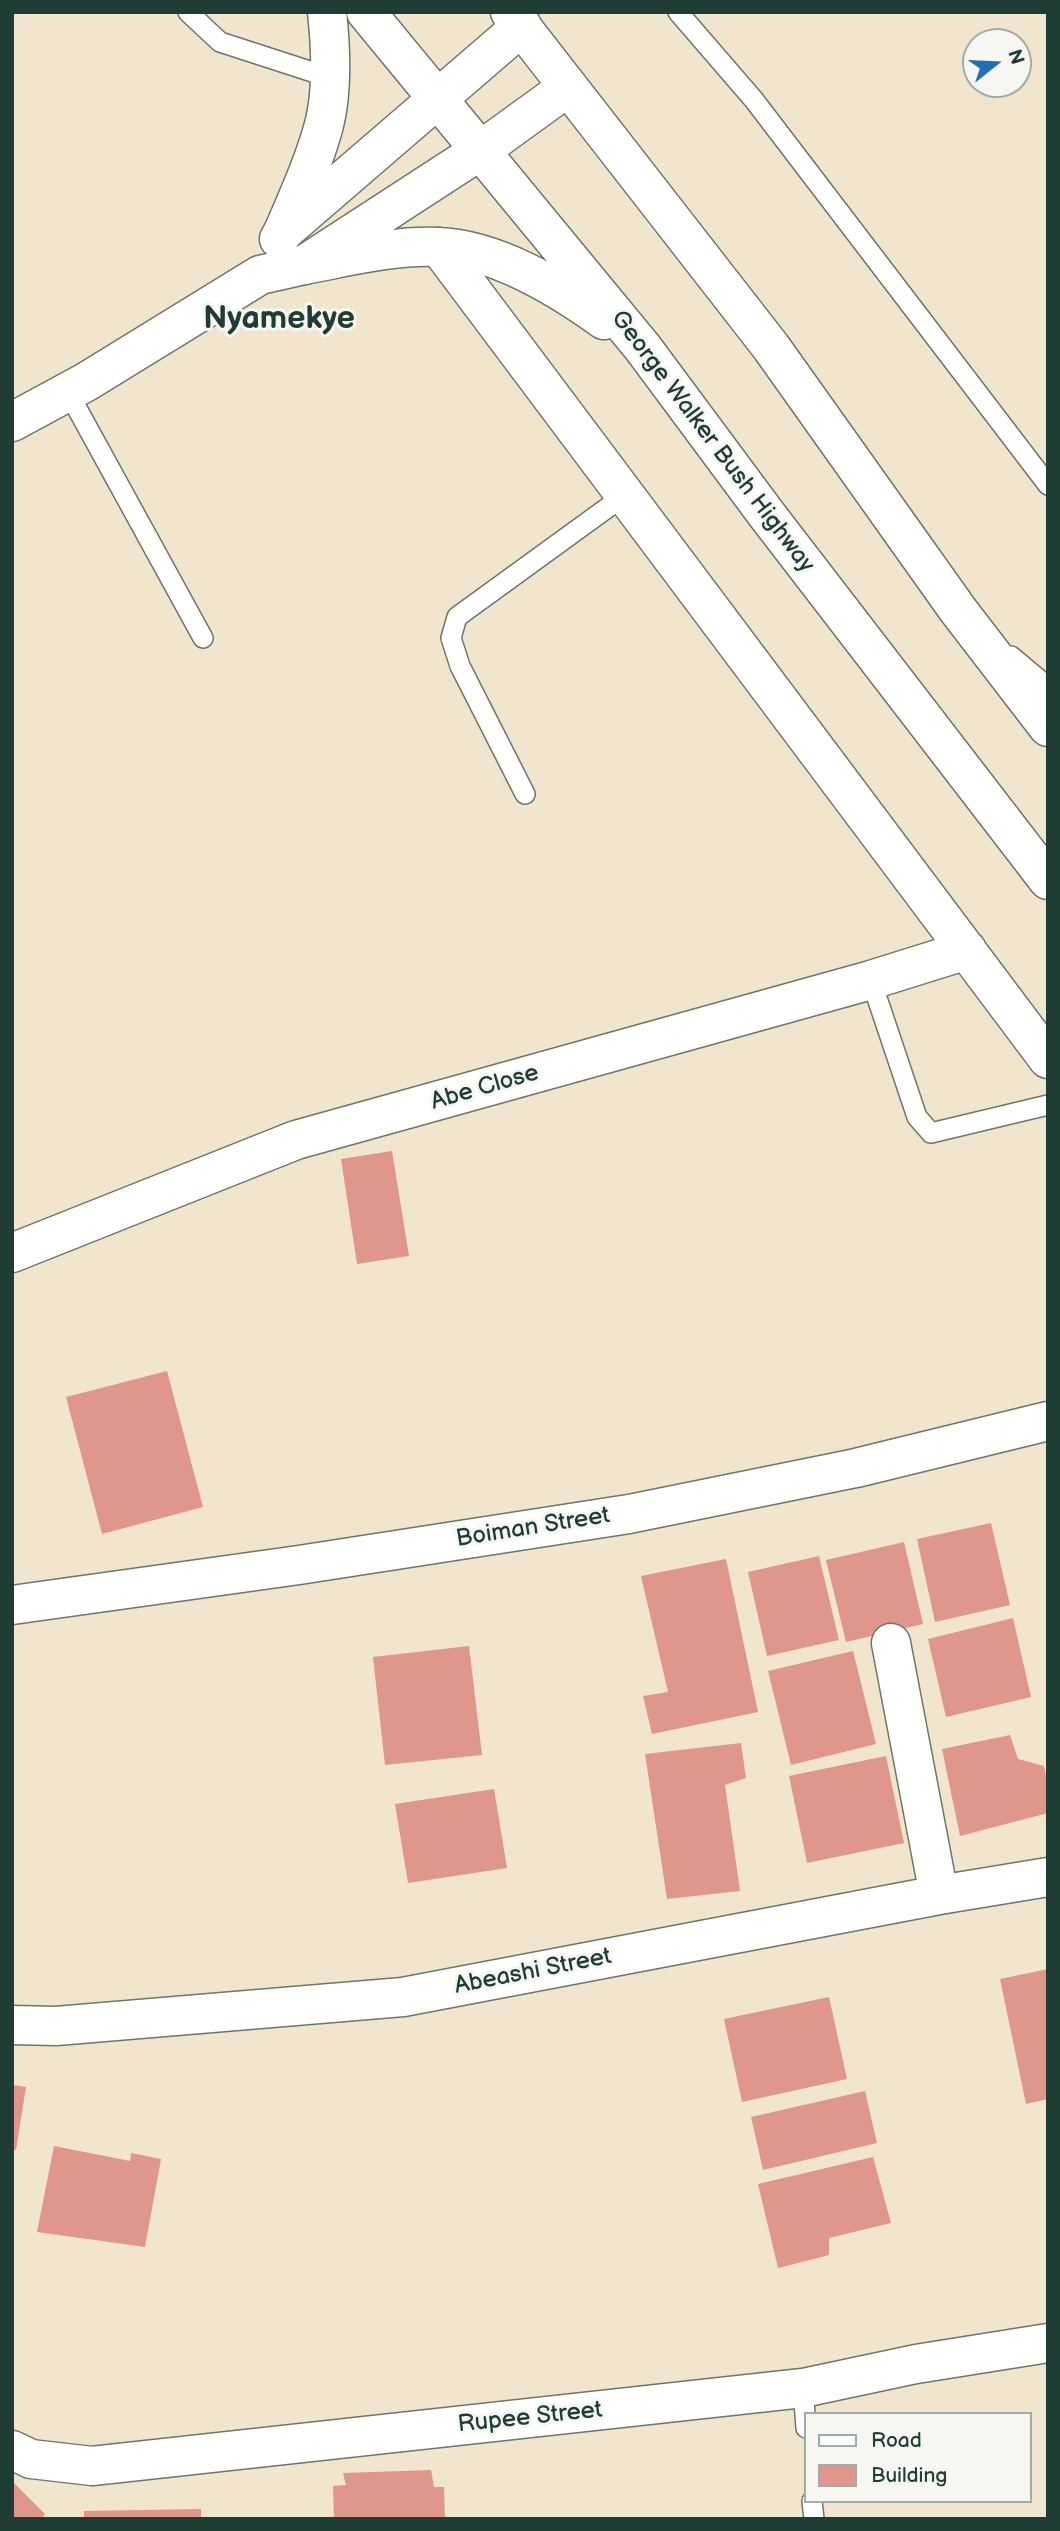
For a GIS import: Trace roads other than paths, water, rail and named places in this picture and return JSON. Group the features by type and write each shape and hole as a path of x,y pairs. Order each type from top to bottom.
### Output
{"main road":[{"path":"260,275 283,232 306,178 324,123 331,78 327,12"},
{"name":"George Walker Bush Highway","path":"366,12 643,348 767,515 1048,880"},
{"path":"283,232 437,98 516,19 771,347 958,610 1048,727"},
{"path":"304,265 481,150 568,87"},
{"path":"439,247 1048,1059"},
{"path":"12,422 68,392 260,275 399,248 439,247 479,254 565,292 643,348"},
{"name":"Abe Close","path":"12,1253 296,1140 871,980 967,950"},
{"name":"Boiman Street","path":"12,1605 629,1514 856,1468 1048,1421"},
{"path":"891,1643 939,1895"},
{"name":"Abeashi Street","path":"12,2025 56,2025 403,1997 939,1895 1048,1877"},
{"name":"Rupee Street","path":"12,2450 31,2459 92,2466 803,2388 916,2364 1048,2343"}],"lane":[{"path":"188,12 220,42 331,78"},
{"path":"678,12 754,100 1048,485"},
{"path":"68,392 203,638"},
{"path":"525,794 460,666 451,638 457,617 625,495"},
{"path":"958,610 1048,687"},
{"path":"871,980 917,1117 931,1133 1048,1105"},
{"path":"803,2388 805,2412"}],"district":[{"name":"Nyamekye","path":"279,320"}]}
